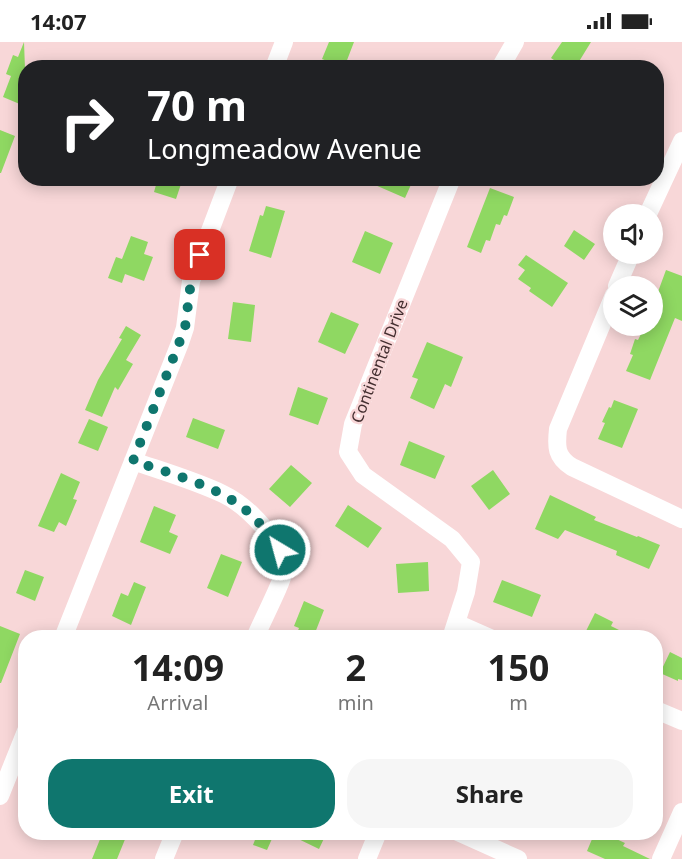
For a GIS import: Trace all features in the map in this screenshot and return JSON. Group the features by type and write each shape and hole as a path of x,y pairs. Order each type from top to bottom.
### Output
{"street":[{"path":"277,60 284,42"},
{"path":"505,60 515,42"},
{"path":"664,180 682,141"},
{"path":"66,630 180,343 185,328 191,281 227,186"},
{"name":"Continental Drive","path":"450,186 357,413 348,452 363,475 452,539 471,562 466,592 454,630"},
{"path":"653,204 661,186"},
{"path":"603,321 558,429 557,453 562,461 572,467 682,519"},
{"path":"133,461 225,494 248,511 280,550 284,572 259,630"},
{"path":"663,713 682,721"},
{"path":"0,796 18,751"},
{"path":"661,859 682,812"},
{"path":"165,859 173,840"},
{"path":"367,859 375,840"},
{"path":"476,840 518,859"}],"building":[{"path":"24,42 25,60 18,60 18,103 3,97 11,76 6,74 13,55 18,57"},
{"path":"329,42 354,42 347,60 322,59"},
{"path":"562,42 591,42 580,60 551,58"},
{"path":"0,130 15,136 1,173 0,173"},
{"path":"156,186 180,186 176,199 154,192"},
{"path":"377,186 410,186 405,198"},
{"path":"490,188 514,197 507,216 504,215 500,225 496,224 490,241 486,240 481,253 467,247"},
{"path":"266,206 285,211 271,258 249,251 260,215 263,216"},
{"path":"574,230 595,244 584,260 564,246"},
{"path":"365,231 393,243 380,274 352,262"},
{"path":"131,236 148,242 144,254 153,257 144,281 125,274 122,283 108,278 116,257 122,259"},
{"path":"526,255 568,283 552,307 529,291 531,288 518,279 525,270 518,265"},
{"path":"666,270 682,276 682,321 675,318 650,380 626,371 633,355 630,354 635,339 638,340 640,336 663,336 663,278"},
{"path":"233,302 255,305 251,342 228,339"},
{"path":"331,312 359,324 345,354 318,342"},
{"path":"126,326 141,335 126,360 133,364 118,390 115,387 102,417 85,410 98,380 122,339 119,338"},
{"path":"427,342 463,357 451,387 445,384 434,409 410,398 418,379 412,377"},
{"path":"298,387 328,398 318,425 289,415"},
{"path":"614,400 638,409 622,448 598,439 605,423 602,422"},
{"path":"193,418 225,430 218,449 186,437"},
{"path":"89,419 108,427 98,451 78,443"},
{"path":"409,441 445,456 435,479 400,465"},
{"path":"291,465 312,483 290,507 269,489"},
{"path":"493,470 510,494 489,510 471,486"},
{"path":"61,473 80,482 73,499 77,500 66,526 59,522 54,532 38,526"},
{"path":"550,495 596,517 594,520 660,545 649,569 616,555 617,551 565,530 558,539 535,529"},
{"path":"348,505 382,528 368,548 335,526"},
{"path":"154,506 176,515 169,532 178,536 170,554 140,542"},
{"path":"221,554 242,562 228,597 207,588"},
{"path":"428,562 429,591 398,593 396,564"},
{"path":"25,570 44,577 35,601 16,593"},
{"path":"502,580 541,595 532,617 493,602"},
{"path":"134,582 146,587 131,625 112,616 121,593 128,596"},
{"path":"304,601 324,610 316,630 298,630 299,628 294,626"},
{"path":"595,613 613,622 611,626 619,630 586,630"},
{"path":"0,626 18,633 18,639 0,683"},
{"path":"670,652 682,658 682,680 678,679 678,681 663,674 663,667"},
{"path":"100,840 125,840 117,859 92,859"},
{"path":"255,840 271,840 267,850 253,845"},
{"path":"300,840 323,840 319,849"},
{"path":"592,840 618,840 625,843 623,846 650,859 605,859 587,851"}],"route":[{"path":"200,255 191,281 185,328 133,461 225,494 248,511 280,550"}]}
